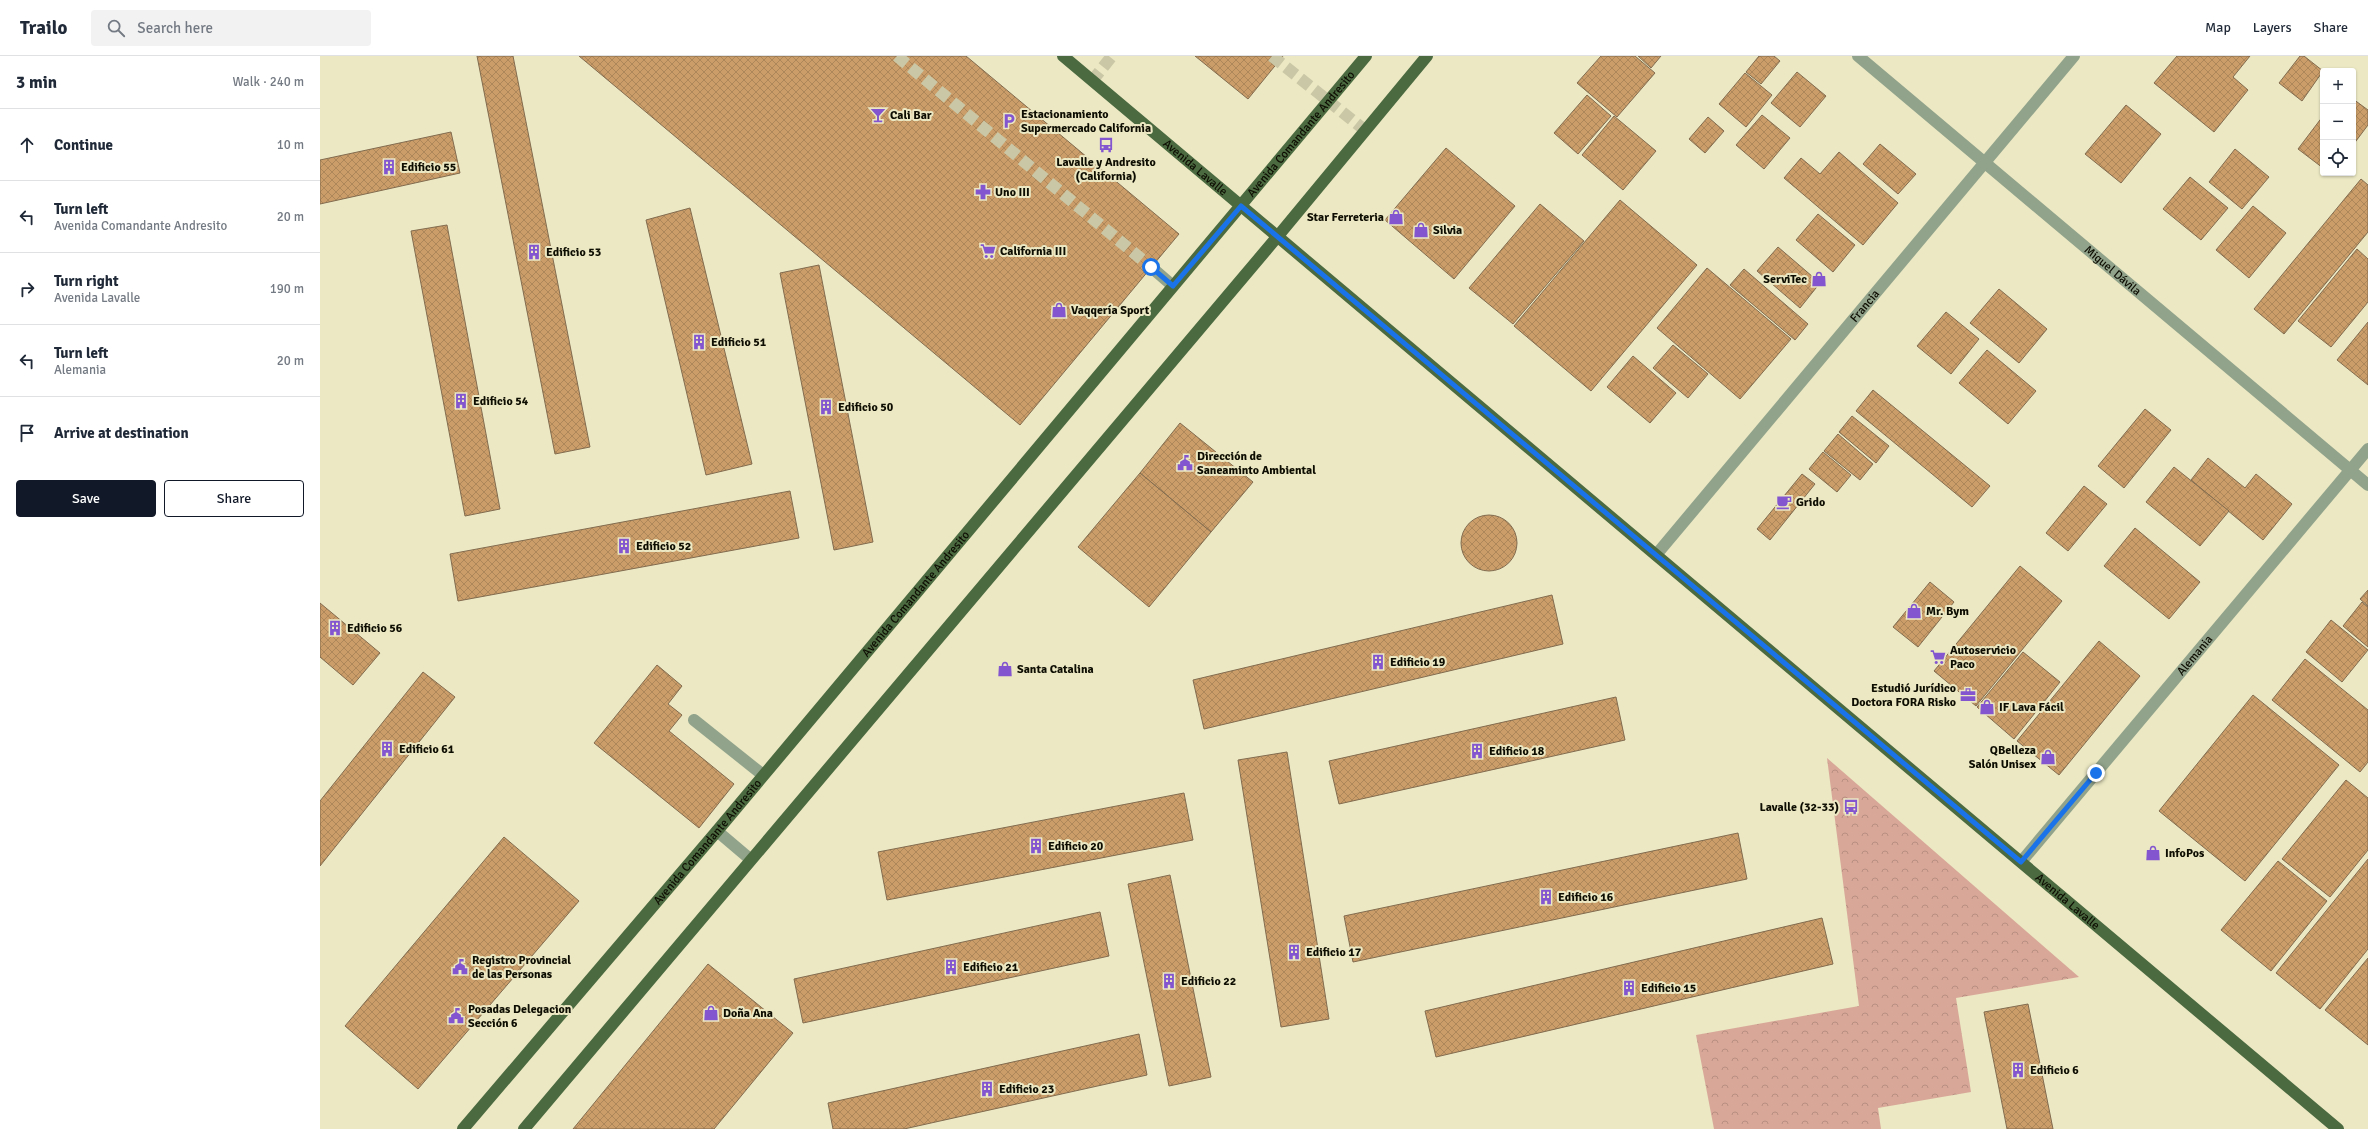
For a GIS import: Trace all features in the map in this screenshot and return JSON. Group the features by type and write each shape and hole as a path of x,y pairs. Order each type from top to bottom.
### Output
{"main road":[{"name":"Avenida Lavalle","path":"1063,56 2338,1129"},
{"name":"Avenida Comandante Andresito","path":"463,1129 716,831 1366,56"},
{"path":"524,1129 750,859 1278,236 1427,56"}],"street":[{"name":"Miguel Dávila","path":"1858,56 2368,485"},
{"name":"Francia","path":"1656,555 2074,56"},
{"path":"1151,267 1173,286"},
{"name":"Alemania","path":"2021,862 2368,449"},
{"path":"694,720 763,775"},
{"path":"716,831 750,859"}],"green space":[{"path":"1827,758 2079,977 1956,998 1971,1092 1878,1108 1881,1129 1714,1129 1696,1035 1859,1006"}],"building":[{"name":"Edificio 53","path":"477,56 513,56 590,447 555,454"},
{"name":"California III","path":"579,56 966,56 1179,234 1020,425"},
{"path":"1195,56 1283,56 1248,99"},
{"path":"1601,56 1635,56 1655,73 1617,117 1577,83"},
{"path":"1638,56 1661,56 1651,68"},
{"path":"1759,56 1774,56 1780,61 1761,84 1746,72"},
{"path":"2177,56 2250,56 2233,77 2248,90 2214,132 2154,83"},
{"path":"2300,56 2304,56 2320,69 2320,75 2302,101 2279,83"},
{"path":"1797,72 1826,96 1800,127 1771,103"},
{"path":"1745,73 1772,95 1746,127 1719,104"},
{"path":"1587,95 1611,116 1578,154 1554,133"},
{"path":"2356,101 2368,110 2368,125 2356,141"},
{"path":"2126,105 2161,134 2121,183 2085,154"},
{"path":"1762,115 1790,138 1764,169 1736,145"},
{"path":"1614,116 1656,151 1623,190 1582,155"},
{"path":"1708,117 1724,131 1705,153 1689,139"},
{"path":"2320,120 2320,166 2298,149"},
{"name":"Edificio 55","path":"451,132 460,173 320,204 320,160"},
{"path":"1880,144 1916,174 1898,194 1863,164"},
{"path":"1446,148 1515,206 1454,279 1385,220"},
{"path":"2235,149 2269,177 2242,209 2209,182"},
{"path":"1839,152 1898,203 1863,245 1784,178 1801,158 1820,174"},
{"path":"2190,177 2228,208 2201,240 2163,209"},
{"path":"2361,179 2368,185 2368,232 2284,334 2254,309"},
{"path":"1620,200 1697,265 1591,391 1514,326"},
{"path":"1540,204 1584,241 1513,324 1469,288"},
{"path":"2253,206 2286,233 2249,278 2216,250"},
{"name":"Edificio 51","path":"690,208 752,464 706,475 646,220"},
{"path":"1818,214 1855,245 1833,272 1796,240"},
{"name":"Edificio 54","path":"447,225 500,509 465,516 411,231"},
{"path":"1778,247 1820,283 1800,308 1757,271"},
{"path":"2357,249 2368,259 2368,302 2331,347 2298,321"},
{"name":"Edificio 50","path":"819,265 873,542 834,550 780,273"},
{"path":"1707,268 1791,339 1740,399 1657,328"},
{"path":"1744,269 1808,324 1795,340 1730,285"},
{"path":"1999,289 2047,329 2019,363 1970,323"},
{"path":"1946,312 1979,339 1951,374 1917,346"},
{"path":"2368,322 2368,385 2337,360"},
{"path":"1673,345 1708,374 1688,398 1653,368"},
{"path":"1987,350 2036,391 2008,424 1959,383"},
{"path":"1633,356 1676,393 1650,423 1607,387"},
{"path":"1873,390 1990,486 1972,507 1856,411"},
{"path":"2145,409 2171,430 2124,488 2098,466"},
{"path":"1852,416 1889,446 1876,463 1839,432"},
{"path":"1180,423 1253,482 1211,532 1140,473"},
{"path":"1838,434 1873,464 1860,480 1824,451"},
{"path":"1823,452 1851,475 1837,492 1809,469"},
{"path":"2208,458 2245,488 2256,474 2292,504 2263,540 2191,480"},
{"path":"2174,467 2229,511 2200,546 2146,502"},
{"path":"1140,473 1211,532 1149,607 1078,547"},
{"path":"1802,474 1815,484 1770,540 1757,529"},
{"path":"2084,486 2107,504 2068,551 2046,533"},
{"name":"Edificio 52","path":"790,491 799,538 458,601 450,554"},
{"path":"1483,515 1495,515 1505,519 1513,527 1517,537 1517,549 1513,559 1505,567 1495,571 1483,571 1473,567 1465,559 1461,549 1461,537 1465,527 1473,519"},
{"path":"2135,528 2200,582 2169,619 2104,566"},
{"path":"2020,566 2062,601 1976,706 1934,671"},
{"path":"1930,582 1954,602 1918,647 1893,627"},
{"path":"2368,590 2368,606 2360,599"},
{"name":"Edificio 19","path":"1552,595 1563,644 1204,729 1193,680"},
{"path":"2362,602 2368,607 2368,647 2343,626"},
{"name":"Edificio 56","path":"320,603 380,653 353,685 320,657"},
{"path":"2331,620 2368,650 2342,682 2306,652"},
{"path":"2099,641 2140,676 2059,775 2017,741"},
{"path":"2023,652 2060,682 2014,739 1977,707"},
{"path":"2305,659 2368,710 2368,762 2360,772 2272,700"},
{"path":"657,665 682,686 668,704 682,715 669,731 734,784 699,828 594,743"},
{"name":"Edificio 61","path":"423,672 455,697 320,866 320,801"},
{"path":"2253,695 2339,765 2245,881 2159,811"},
{"name":"Edificio 18","path":"1616,697 1625,740 1339,804 1329,761"},
{"name":"Edificio 17","path":"1287,752 1329,1019 1281,1027 1238,760"},
{"path":"2346,780 2368,798 2368,850 2330,897 2282,859"},
{"name":"Edificio 20","path":"1184,793 1193,840 887,900 878,852"},
{"name":"Edificio 16","path":"1738,833 1747,879 1353,962 1344,916"},
{"path":"504,837 579,901 418,1089 345,1026"},
{"path":"2368,859 2368,949 2320,1009 2276,973"},
{"path":"2278,861 2327,901 2271,971 2221,930"},
{"name":"Edificio 22","path":"1170,875 1211,1077 1169,1086 1128,884"},
{"name":"Edificio 21","path":"1100,912 1109,956 803,1023 794,979"},
{"name":"Edificio 15","path":"1822,918 1833,964 1436,1057 1425,1011"},
{"path":"2368,958 2368,1045 2325,1010"},
{"path":"708,964 793,1033 714,1129 573,1129"},
{"name":"Edificio 6","path":"2028,1004 2053,1129 2007,1129 1984,1012"},
{"name":"Edificio 23","path":"1139,1034 1147,1075 904,1129 833,1129 828,1103"}],"tunnel":[{"path":"897,56 1151,267"},
{"path":"1092,81 1112,56"},
{"path":"1272,56 1366,131"}],"place":[{"name":"Cali Bar","path":"878,115"},
{"name":"Estacionamiento Supermercado California","path":"1009,121"},
{"name":"Lavalle y Andresito (California)","path":"1106,145"},
{"name":"Edificio 55","path":"389,167"},
{"name":"Uno III","path":"983,192"},
{"name":"Star Ferreteria","path":"1396,217"},
{"name":"Silvia","path":"1421,230"},
{"name":"California III","path":"988,251"},
{"name":"Edificio 53","path":"534,252"},
{"name":"ServiTec","path":"1819,279"},
{"name":"Vaqqería Sport","path":"1059,310"},
{"name":"Edificio 51","path":"699,342"},
{"name":"Edificio 54","path":"461,401"},
{"name":"Edificio 50","path":"826,407"},
{"name":"Dirección de Saneaminto Ambiental","path":"1185,463"},
{"name":"Grido","path":"1784,502"},
{"name":"Edificio 52","path":"624,546"},
{"name":"Mr. Bym","path":"1914,611"},
{"name":"Edificio 56","path":"335,628"},
{"name":"Autoservicio Paco","path":"1938,657"},
{"name":"Edificio 19","path":"1378,662"},
{"name":"Santa Catalina","path":"1005,669"},
{"name":"Estudió Jurídico Doctora FORA Risko","path":"1968,695"},
{"name":"IF Lava Fácil","path":"1987,707"},
{"name":"Edificio 61","path":"387,749"},
{"name":"Edificio 18","path":"1477,751"},
{"name":"QBelleza Salón Unisex","path":"2048,757"},
{"name":"Lavalle (32-33)","path":"1851,807"},
{"name":"Edificio 20","path":"1036,846"},
{"name":"InfoPos","path":"2153,853"},
{"name":"Edificio 16","path":"1546,897"},
{"name":"Edificio 17","path":"1294,952"},
{"name":"Registro Provincial de las Personas","path":"460,967"},
{"name":"Edificio 21","path":"951,967"},
{"name":"Edificio 22","path":"1169,981"},
{"name":"Edificio 15","path":"1629,988"},
{"name":"Doña Ana","path":"711,1013"},
{"name":"Posadas Delegacion Sección 6","path":"456,1016"},
{"name":"Edificio 6","path":"2018,1070"},
{"name":"Edificio 23","path":"987,1089"}],"route":[{"path":"1151,267 1173,286 1241,206 2021,862 2096,773"}]}
